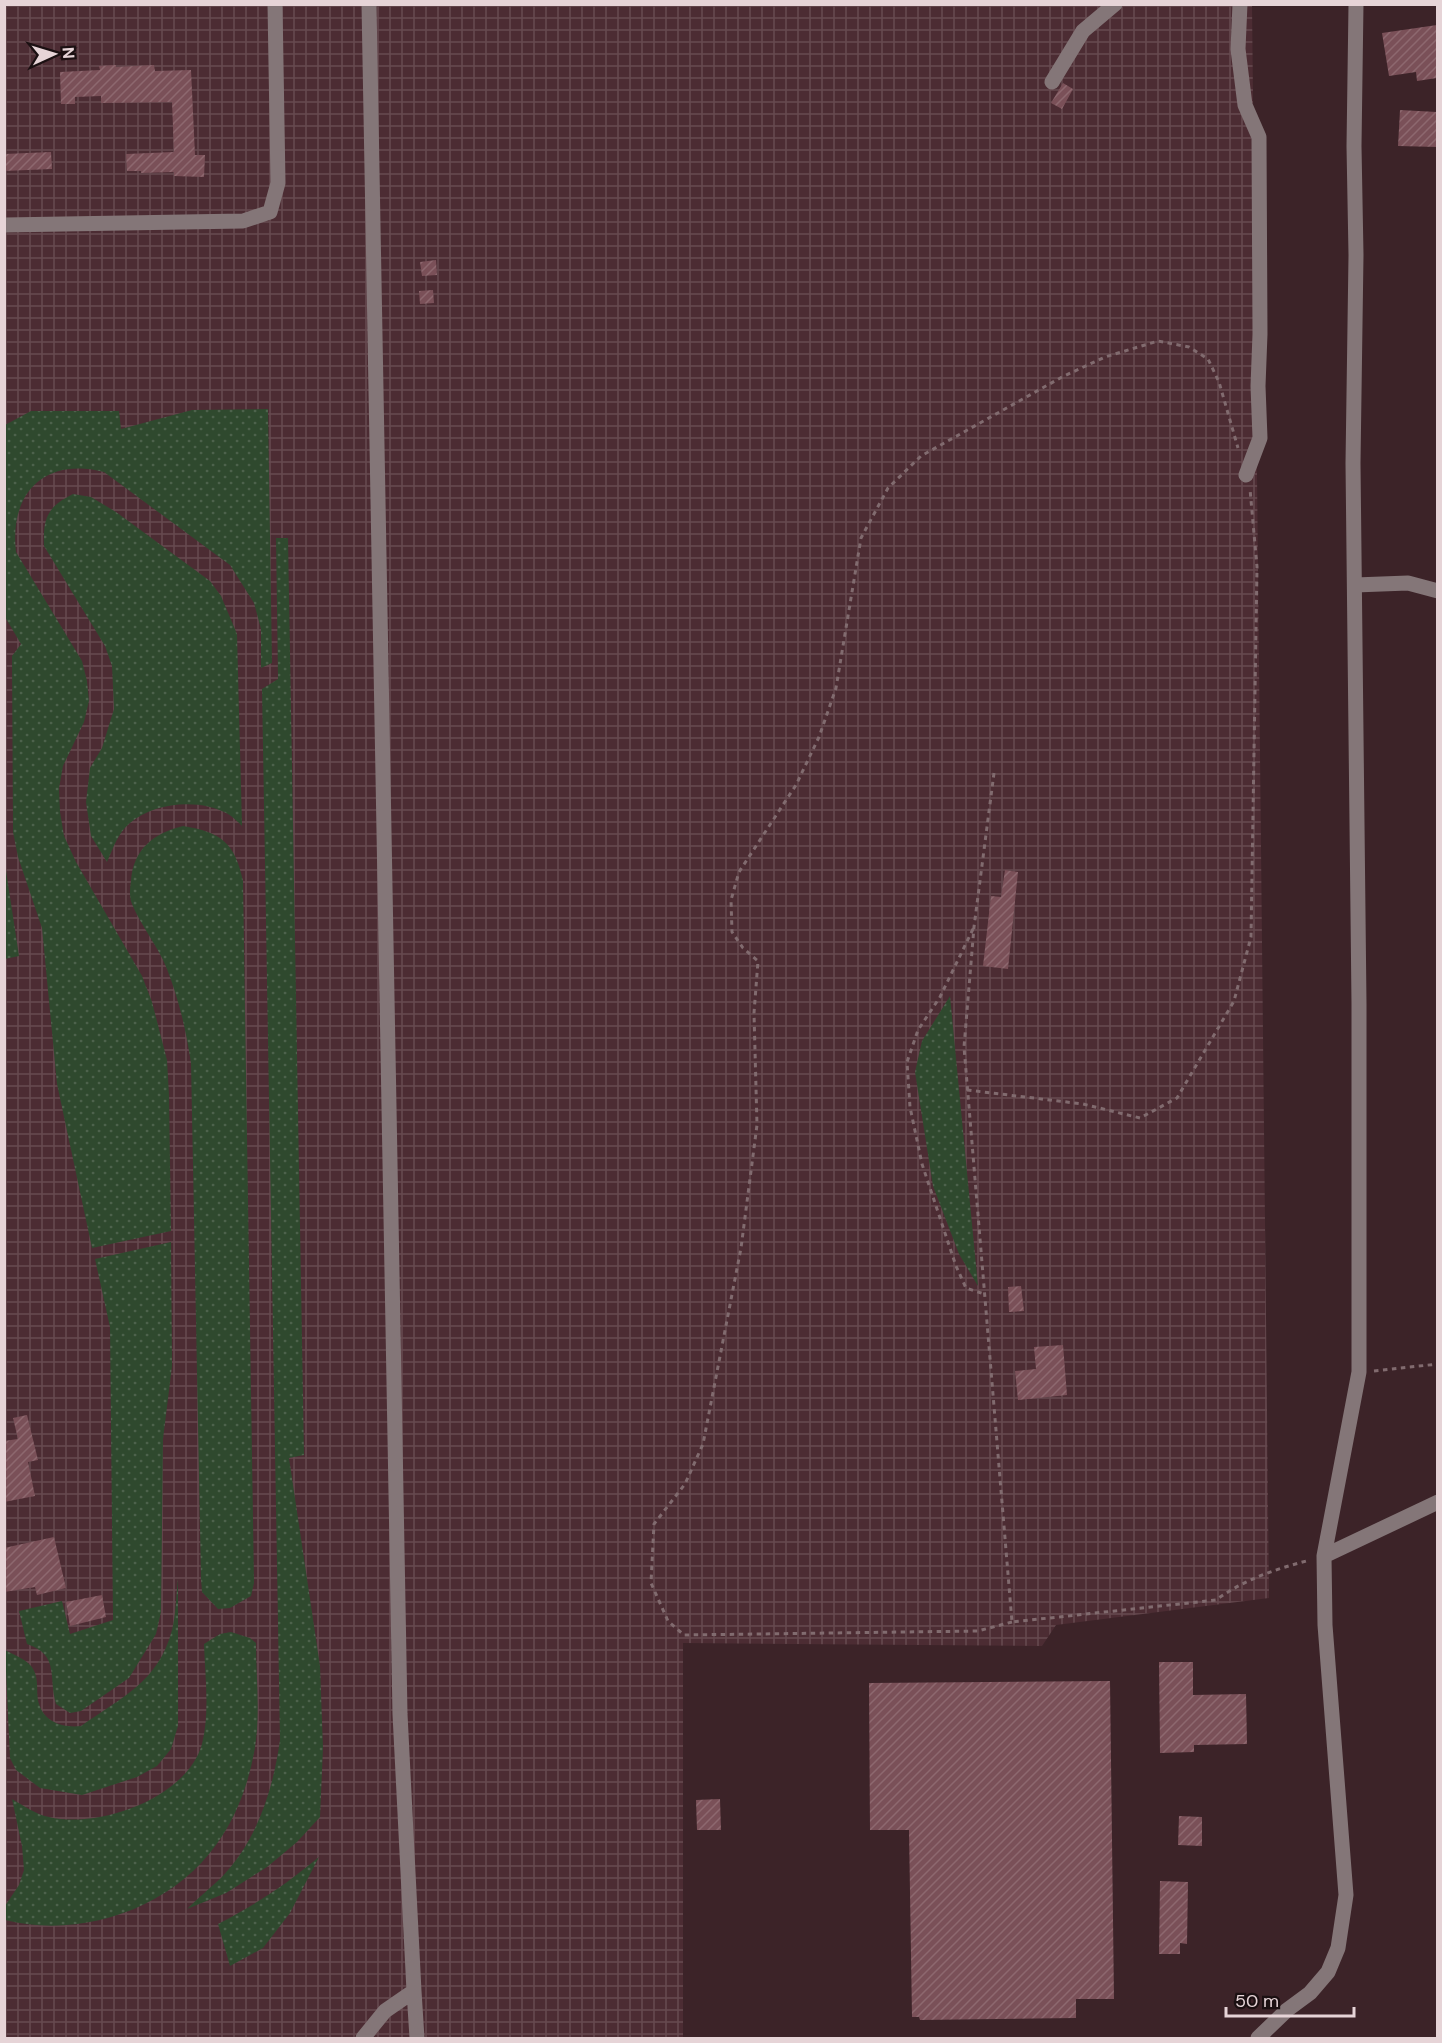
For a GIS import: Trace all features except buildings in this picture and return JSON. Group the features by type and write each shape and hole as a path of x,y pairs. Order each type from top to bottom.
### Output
{"street":[{"path":"4,225 243,221 270,212 278,183 275,4"},
{"path":"369,4 399,1702 417,2038"},
{"path":"1052,82 1083,31 1115,4"},
{"path":"1240,4 1238,49 1245,105 1259,137 1258,386 1260,438 1246,475"},
{"path":"1258,2038 1287,2010 1310,1993 1328,1972 1338,1948 1346,1895 1326,1624 1324,1556 1359,1372 1359,1004 1353,463 1356,4"},
{"path":"1355,585 1408,582 1437,591"},
{"path":"1324,1556 1437,1502"},
{"path":"363,2038 385,2011 414,1991"}],"path":[{"path":"967,1090 1083,1104 1140,1118 1177,1098 1234,1001 1251,937 1257,567 1252,495 1219,382 1208,359 1189,347 1158,341 1105,357 1062,377 921,456 888,488 861,538 836,688 819,737 796,785 739,872 731,900 732,932 743,948 758,961 754,1012 757,1125 741,1248 704,1443 685,1484 654,1524 651,1583 668,1621 684,1635 978,1631 1012,1622 1216,1600 1237,1585 1284,1567 1324,1556"},
{"path":"994,774 974,927 964,1047 1012,1622"},
{"path":"974,927 940,997 918,1030 907,1062 910,1107 922,1164 937,1210 966,1288 984,1294"},
{"path":"1359,1372 1437,1364"}],"shaded area":[{"path":"5,5 1252,5 1269,1598 1056,1625 1042,1646 683,1643 683,2038 5,2038"}],"green space":[{"path":"268,409 272,663 261,668 261,629 254,603 230,565 104,472 83,469 64,470 48,475 35,484 25,497 18,512 15,531 16,552 82,661 87,681 89,701 84,722 63,766 59,788 64,836 76,862 142,976 152,1002 167,1060 171,1231 92,1248 57,1084 42,928 18,857 13,832 12,656 21,644 5,617 5,425 31,411 119,411 121,429 192,410"},
{"path":"73,494 91,497 116,512 210,581 221,596 237,634 242,826 228,814 204,806 178,805 152,810 130,823 122,831 107,862 91,836 86,802 90,768 102,748 114,709 112,666 105,646 44,546 44,528 48,514 57,504"},
{"path":"276,538 288,538 304,1455 289,1458 320,1666 323,1748 320,1817 297,1842 267,1867 226,1893 187,1909 234,1863 254,1831 268,1796 280,1740 262,689 278,679"},
{"path":"183,826 217,836 231,848 243,881 254,1583 251,1596 230,1608 218,1609 202,1592 201,1579 191,1063 182,1015 167,969 136,912 130,895 133,870 141,851 154,838"},
{"path":"5,864 19,956 4,959"},
{"path":"950,996 978,1286 959,1254 933,1186 915,1072 922,1041"},
{"path":"171,1242 172,1366 163,1439 161,1612 156,1634 129,1678 81,1711 70,1713 56,1704 49,1661 44,1654 27,1644 19,1611 62,1601 70,1634 113,1620 110,1327 95,1259"},
{"path":"178,1579 178,1726 171,1749 157,1766 137,1777 82,1795 40,1788 16,1770 10,1758 5,1650 24,1660 33,1668 39,1704 50,1720 62,1725 81,1726 137,1687 158,1663 172,1630"},
{"path":"231,1632 250,1638 256,1643 257,1726 254,1753 245,1789 230,1824 216,1845 197,1867 174,1886 149,1902 122,1914 64,1925 34,1925 5,1920 5,1906 19,1885 24,1870 22,1846 12,1799 34,1812 49,1817 69,1820 92,1818 139,1805 160,1794 179,1780 193,1763 202,1744 206,1719 204,1644 220,1634"},
{"path":"319,1857 290,1913 263,1948 230,1966 218,1924 270,1894"}]}
